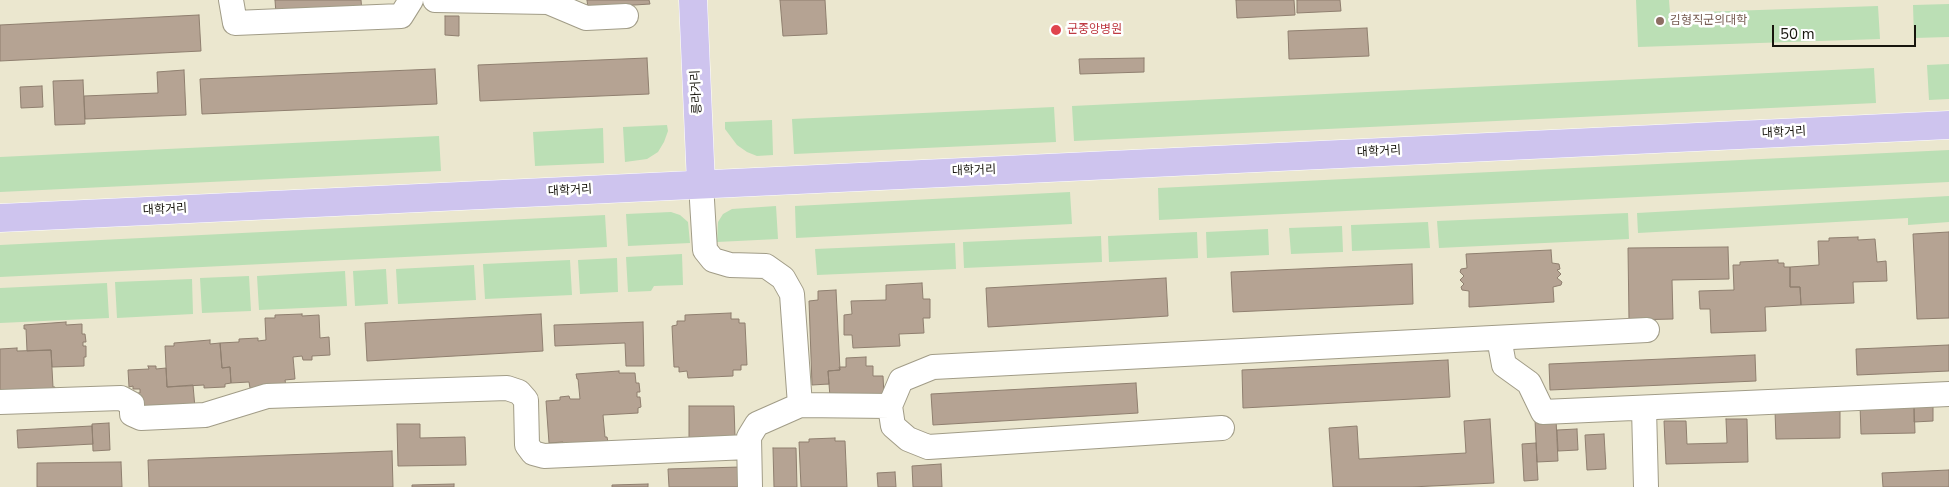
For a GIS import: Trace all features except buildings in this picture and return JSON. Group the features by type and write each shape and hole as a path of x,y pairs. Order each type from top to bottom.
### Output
{"main road":[{"name":"릉라거리","path":"693,0 701,184"},
{"name":"대학거리","path":"0,218 1949,125"}],"street":[{"path":"231,0 235,23 401,16 411,0"},
{"path":"436,0 548,2 586,18 626,16"},
{"path":"701,184 705,250 713,260 730,265 766,266 783,278 792,294 800,405"},
{"path":"1222,428 928,447 908,439 893,426 890,406 901,380 933,367 1647,330"},
{"path":"1499,338 1504,366 1529,383 1543,412 1949,394"},
{"path":"0,402 121,398 132,404 132,414 140,418 205,415 267,396 507,388 519,392 526,400 527,445 533,453 544,456 748,447"},
{"path":"750,487 749,437 757,424 800,405 890,406"},
{"path":"1644,408 1646,487"}],"green space":[{"path":"1636,0 1669,0 1670,13 1878,6 1880,39 1638,47"},
{"path":"1949,4 1949,37 1914,38 1913,5"},
{"path":"1949,64 1949,99 1929,100 1927,65"},
{"path":"1874,68 1876,103 1074,141 1072,106"},
{"path":"1054,107 1056,142 794,154 792,119"},
{"path":"772,120 773,155 757,156 747,152 737,145 725,129 725,122"},
{"path":"667,125 668,131 658,152 647,159 625,162 623,127"},
{"path":"603,128 604,163 535,166 533,132"},
{"path":"439,136 441,171 0,192 0,157"},
{"path":"1949,150 1949,182 1159,220 1158,188"},
{"path":"1070,192 1072,224 796,238 795,206"},
{"path":"1949,196 1949,222 1908,225 1908,218 1638,233 1637,213"},
{"path":"776,206 778,239 717,242 718,222 723,214 732,209"},
{"path":"671,212 680,215 688,222 690,243 628,246 626,214"},
{"path":"1628,213 1629,239 1439,248 1437,221"},
{"path":"605,215 607,247 0,277 0,245"},
{"path":"1428,222 1430,248 1352,251 1351,225"},
{"path":"1342,226 1343,252 1291,254 1289,228"},
{"path":"1268,229 1269,255 1207,258 1206,232"},
{"path":"1197,232 1198,258 1109,262 1108,236"},
{"path":"1101,236 1102,262 964,268 963,242"},
{"path":"955,243 956,269 817,275 815,249"},
{"path":"682,254 683,285 654,286 651,291 628,292 626,257"},
{"path":"617,258 618,292 580,294 578,260"},
{"path":"570,260 572,295 485,299 483,264"},
{"path":"474,265 476,300 398,304 396,269"},
{"path":"386,269 388,304 355,306 353,271"},
{"path":"345,271 347,306 259,310 257,276"},
{"path":"249,276 251,311 202,313 200,278"},
{"path":"192,279 193,314 117,318 115,282"},
{"path":"107,283 109,318 0,323 0,288"}],"place":[{"name":"김형직군의대학","path":"1660,21"},
{"name":"군중앙병원","path":"1056,30"}]}
